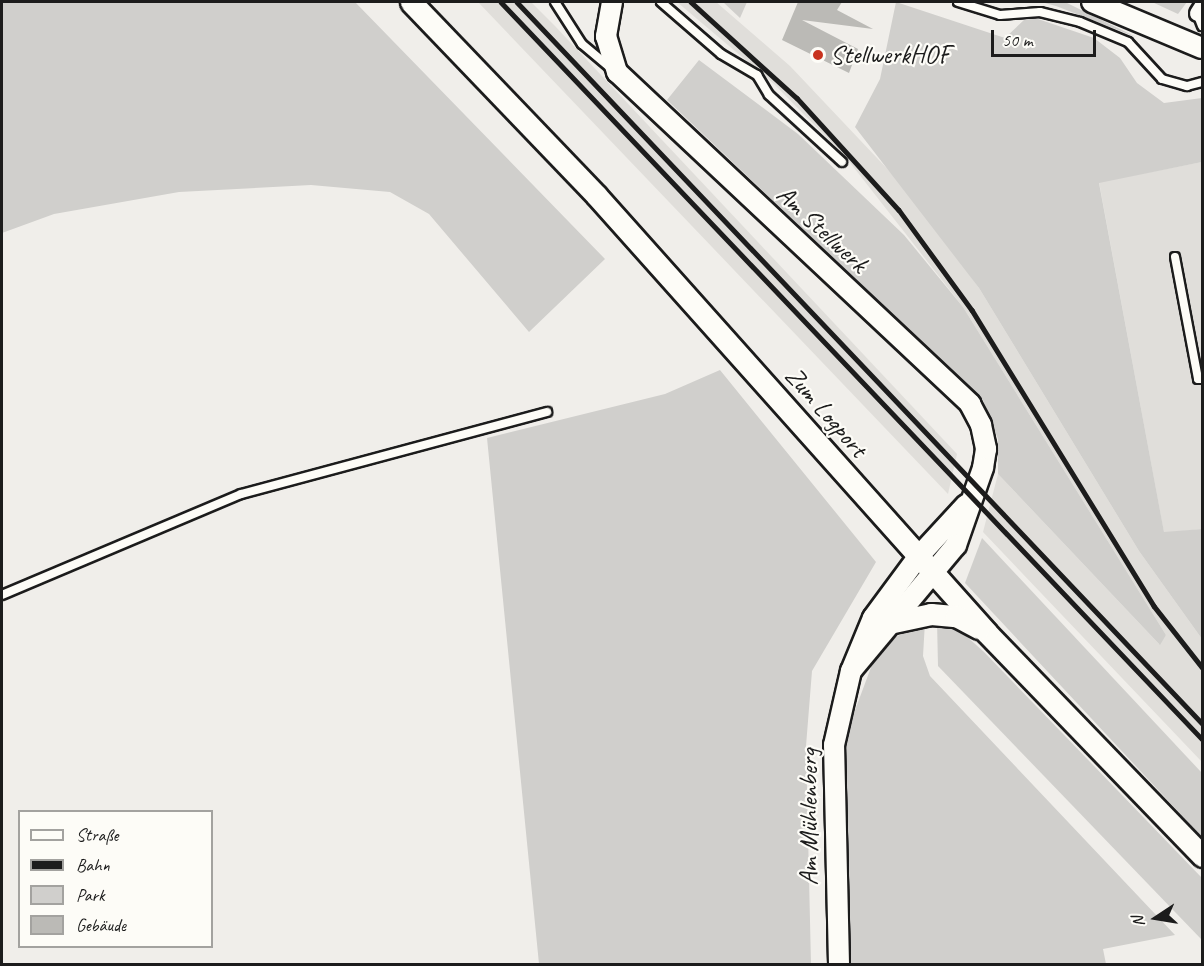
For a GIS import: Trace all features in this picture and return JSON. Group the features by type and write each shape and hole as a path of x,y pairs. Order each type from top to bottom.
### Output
{"main road":[{"name":"Zum Logport","path":"411,2 596,195 987,633 1203,856"},
{"path":"888,623 908,615 947,615 987,633"}],"street":[{"path":"1092,2 1203,48"},
{"name":"Am Stellwerk","path":"610,7 606,36 617,72 970,404 986,449 956,545 933,573"},
{"name":"Am Stellwerk","path":"918,557 970,500"},
{"name":"Am Mühlenberg","path":"839,964 834,745 851,672 873,618 918,557"},
{"name":"Am Mühlenberg","path":"851,672 888,623 933,573"}],"lane":[{"path":"555,2 582,44 617,72"},
{"path":"661,2 713,48 757,75 769,95 842,162"},
{"path":"958,2 1000,15 1040,12 1080,22 1128,42 1161,79 1187,86 1203,82"},
{"path":"1175,257 1198,380 1203,379"},
{"path":"2,595 241,494 547,412"}],"shaded area":[{"path":"478,2 531,2 555,26 957,454 948,494"},
{"path":"677,2 716,2 790,66 912,195 979,288 1139,551 1202,639 1202,762 983,532 998,474 1159,644 1166,635 963,307 844,155 774,84"},
{"path":"1202,162 1202,529 1164,533 1099,182"}],"green space":[{"path":"2,2 355,2 605,259 529,332 429,214 390,192 311,185 179,192 54,214 2,233"},
{"path":"723,2 747,2 740,18"},
{"path":"896,2 1005,38 1024,20 1035,18 1094,38 1120,58 1137,83 1164,103 1202,98 1202,162 1099,183 1164,532 1202,529 1202,639 1139,551 979,288 855,127 880,79"},
{"path":"1041,2 1065,2 1136,37 1056,6"},
{"path":"1152,2 1187,2 1178,14"},
{"path":"699,60 798,134 904,235 963,307 1166,635 1160,645 998,474 998,439 983,400 667,100"},
{"path":"720,370 876,562 812,671 806,746 811,964 539,964 487,438 665,394"},
{"path":"982,538 1202,773 1202,837 965,583"},
{"path":"937,621 954,625 984,652 1202,878 1202,940 938,666"},
{"path":"925,622 923,656 930,676 1175,935 1103,949 1106,964 846,964 842,768 848,729 873,662 890,640"}],"building":[{"path":"798,2 842,2 837,10 873,29 802,20 858,49 849,73 782,40"}],"railway":[{"path":"501,2 1202,739"},
{"path":"517,2 1202,723"},
{"path":"691,2 797,98 899,210 972,310 1154,606 1202,667"}],"place":[{"name":"StellwerkHOF","path":"818,55"}]}
